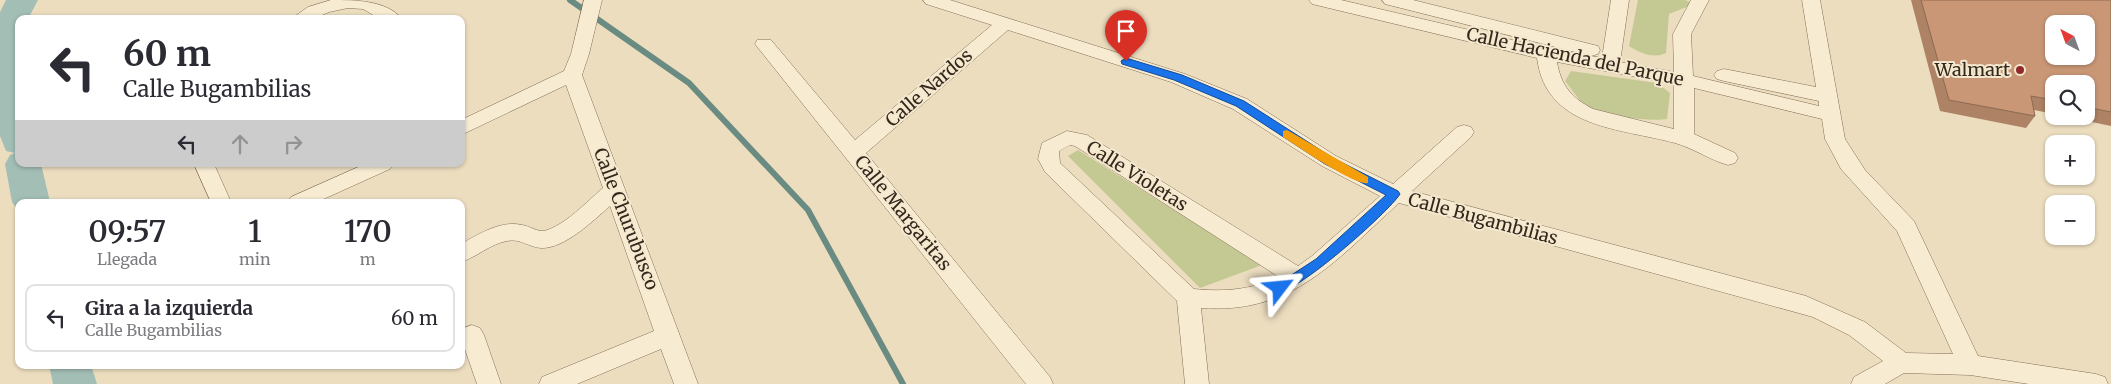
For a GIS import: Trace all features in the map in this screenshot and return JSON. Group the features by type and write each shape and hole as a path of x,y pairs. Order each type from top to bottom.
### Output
{"street":[{"path":"465,126 572,75 580,54 593,0"},
{"name":"Calle Bugambilias","path":"932,0 1178,78 1215,92 1240,104 1329,161 1394,194 1806,306 1858,327 1901,363"},
{"name":"Calle Hacienda del Parque","path":"1319,0 1546,54 1611,61 1827,96"},
{"name":"Calle Hacienda del Parque","path":"1391,0 1461,8 1611,61"},
{"path":"1611,61 1620,0"},
{"path":"1811,0 1835,139 1850,168 1894,210 1906,227 1970,366"},
{"path":"1684,138 1685,74 1682,34 1684,26 1701,1"},
{"path":"308,15 321,8 351,2 366,4 386,15"},
{"name":"Calle Nardos","path":"854,152 1005,23"},
{"name":"Calle Margaritas","path":"764,44 854,152 1041,384"},
{"path":"1546,54 1550,82 1557,94 1573,108 1587,114 1684,138 1728,158"},
{"name":"Calle Hacienda del Parque","path":"1685,74 1831,115"},
{"name":"Calle Churubusco","path":"572,75 686,384"},
{"path":"1197,384 1188,298 1231,301 1253,297 1280,288 1299,278 1320,262 1464,132"},
{"name":"Calle Violetas","path":"1188,298 1052,167 1048,159 1049,148 1067,138 1080,140 1299,278"},
{"path":"205,167 220,199"},
{"path":"306,199 376,167"},
{"path":"465,252 512,232 523,232 540,240 546,239 565,229 615,190"},
{"path":"551,384 669,335"},
{"path":"472,336 489,384"},
{"path":"1863,384 1901,363 1970,366 2004,377 2096,384"}],"green space":[{"path":"1638,0 1685,0 1694,4 1669,14 1666,53 1661,55 1647,54 1629,46"},
{"path":"1571,71 1657,83 1670,93 1667,119 1629,118 1591,109 1580,100 1565,81"},
{"path":"1078,150 1262,265 1200,288 1068,156"}],"building":[{"name":"Walmart","path":"1921,0 2111,0 2111,112 2095,109 2095,75 2045,75 2045,98 2031,96 2035,116 1949,100"}],"waterway":[{"path":"15,121 0,42 22,0"},
{"path":"570,0 689,83 808,210 903,384"},
{"path":"24,167 30,199"},
{"path":"71,369 75,384"}],"slow traffic":[{"path":"1287,134 1329,161 1364,180"}],"place":[{"name":"Walmart","path":"2020,70"}],"route":[{"path":"1126,61 1178,78 1240,104 1329,161 1394,194 1320,262 1299,278 1280,288"}]}
